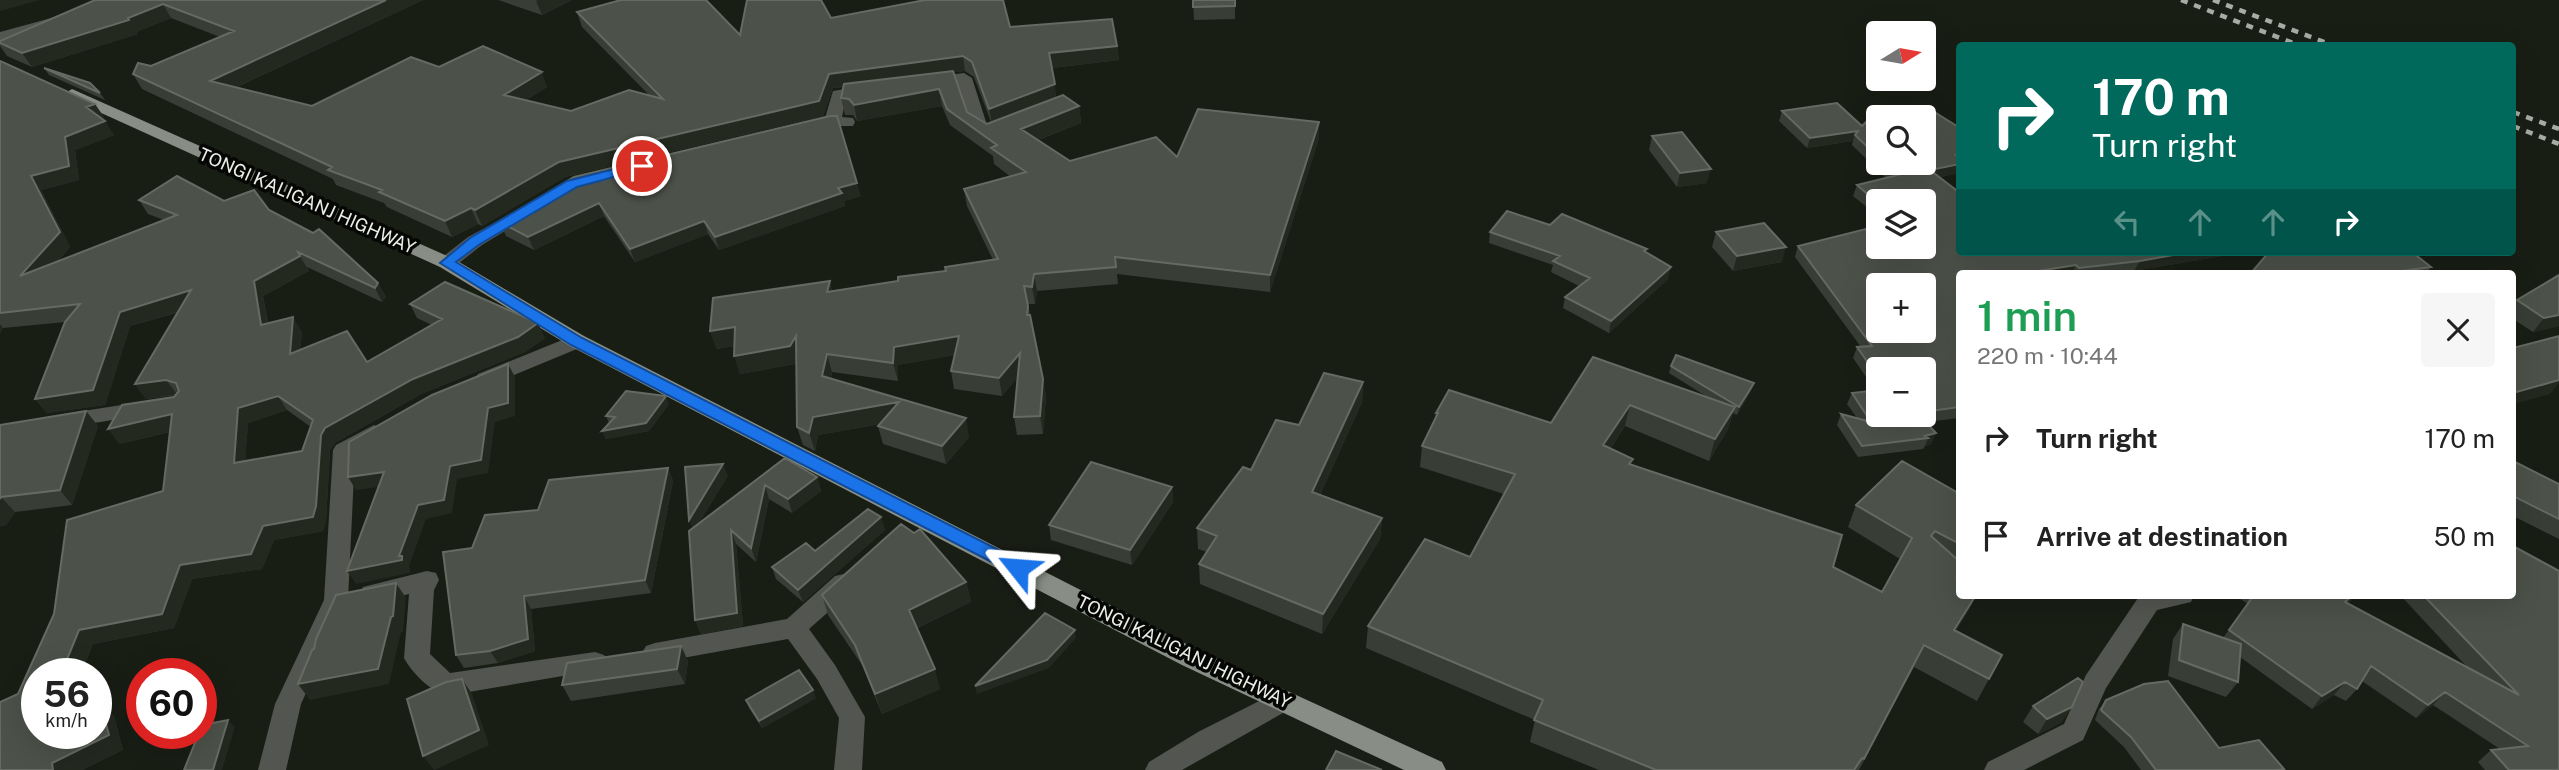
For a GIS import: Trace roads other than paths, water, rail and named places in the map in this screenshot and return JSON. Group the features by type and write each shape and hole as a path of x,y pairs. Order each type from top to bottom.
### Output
{"main road":[{"name":"TONGI KALIGANJ HIGHWAY","path":"51,85 447,263 577,341 1191,658 1432,770"}],"street":[{"path":"0,37 74,15"},
{"path":"909,85 964,78 980,128 989,133 1011,125"},
{"path":"796,129 840,121 839,94 881,89"},
{"path":"447,263 475,241 540,203"},
{"path":"467,386 577,341"},
{"path":"41,424 163,406"},
{"path":"272,770 288,704 336,600 344,450 398,420"},
{"path":"898,534 919,516"},
{"path":"336,600 392,591 428,580 422,590 417,658 445,685 724,643 794,628 867,562"},
{"path":"1998,770 2074,732 2095,682 2150,602 2164,599"},
{"path":"794,628 826,672 852,718 848,770"},
{"path":"1159,770 1281,701"}],"railway":[{"path":"2181,0 2291,42"},
{"path":"2213,0 2324,42"},
{"path":"2516,113 2559,129"},
{"path":"2516,127 2559,144"}]}
